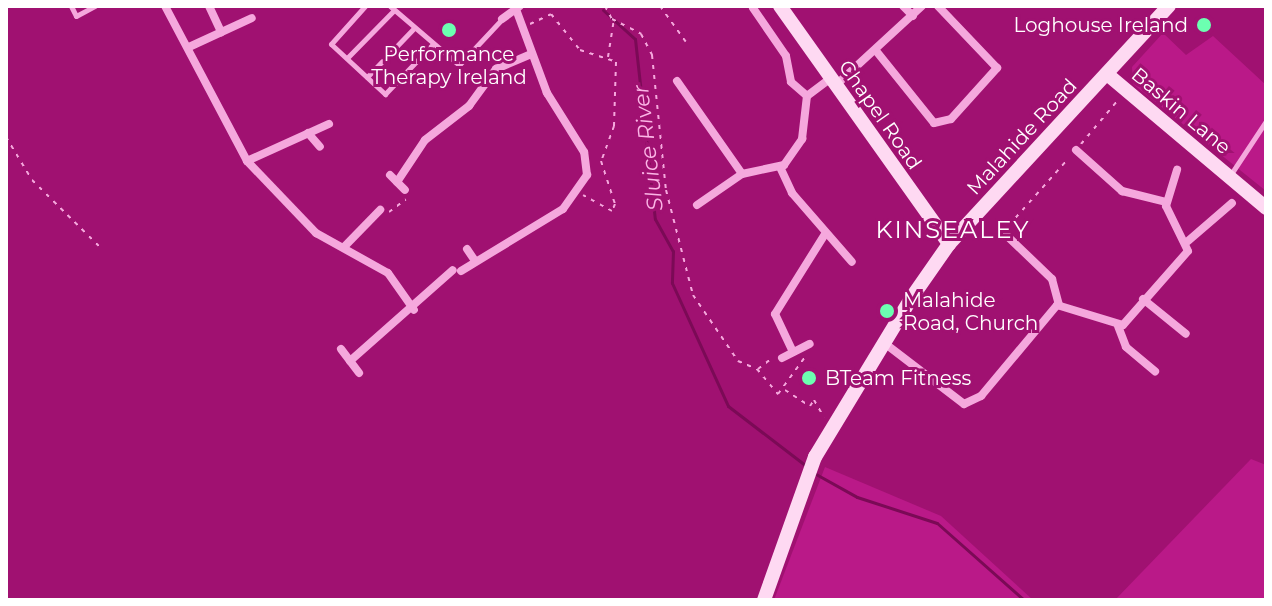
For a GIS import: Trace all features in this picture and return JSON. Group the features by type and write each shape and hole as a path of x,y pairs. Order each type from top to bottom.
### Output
{"main road":[{"name":"Chapel Road","path":"780,6 949,244"},
{"name":"Malahide Road","path":"764,600 815,457 883,342 949,244 1169,6"},
{"name":"Baskin Lane","path":"1107,74 1266,208"}],"street":[{"path":"165,6 247,161 295,215 388,273 414,310"},
{"path":"209,6 221,32"},
{"path":"903,6 913,16"},
{"path":"807,96 877,52 922,6"},
{"path":"877,52 934,123 951,119 997,68 938,6"},
{"path":"350,361 457,271 579,193 587,161 532,54 518,8 502,19"},
{"path":"753,8 786,56 791,82 807,96"},
{"path":"189,47 252,18"},
{"path":"397,182 425,140 469,106 496,69 532,54"},
{"path":"677,81 742,174"},
{"path":"697,205 742,174 780,167 802,139 807,96"},
{"path":"247,161 329,124"},
{"path":"308,133 320,147"},
{"path":"1076,150 1122,191 1166,202 1188,241"},
{"path":"780,167 825,234 852,262"},
{"path":"1166,202 1177,170"},
{"path":"390,175 405,190"},
{"path":"1118,326 1179,262 1188,241 1232,203"},
{"path":"344,247 380,210"},
{"path":"1003,232 1052,279 1059,305"},
{"path":"793,352 775,314 825,234"},
{"path":"467,249 475,261"},
{"path":"1143,299 1186,334"},
{"path":"1059,305 1118,326 1126,347 1155,371"},
{"path":"883,342 952,399 972,403 1059,305"},
{"path":"782,358 810,344"},
{"path":"341,349 359,373"}],"lane":[{"path":"71,6 76,16 95,6"},
{"path":"365,6 331,44 385,94 433,44"},
{"path":"347,58 392,8 459,65 502,19"},
{"path":"367,77 414,28"},
{"path":"1228,177 1266,121"}],"path":[{"path":"605,6 614,20 641,34 652,55 666,190 693,295 738,361 757,369 778,394 810,344"},
{"path":"660,6 686,42"},
{"path":"525,26 551,14 580,50 608,58"},
{"path":"579,193 612,211 601,161 614,126 618,76 608,58 614,20"},
{"path":"1003,232 1126,91"},
{"path":"6,137 32,180 100,247"},
{"path":"757,369 782,358"},
{"path":"784,389 810,406 814,400 831,429"}],"shaded area":[{"path":"1163,33 1186,55 1213,36 1266,85 1266,191 1133,84 1132,67"},
{"path":"1251,459 1266,465 1266,600 1115,600"},
{"path":"825,467 941,516 1033,600 774,600"}],"waterway":[{"name":"Sluice River","path":"603,10 635,39 655,219 673,251 672,283 728,406 805,465"},
{"path":"814,473 857,497 937,523 1024,600"}],"place":[{"name":"Loghouse Ireland","path":"1204,25"},
{"name":"Performance Therapy Ireland","path":"449,30"},
{"name":"Malahide Road, Church","path":"887,311"},
{"name":"BTeam Fitness","path":"809,378"}],"district":[{"name":"KINSEALEY","path":"953,230"}]}
